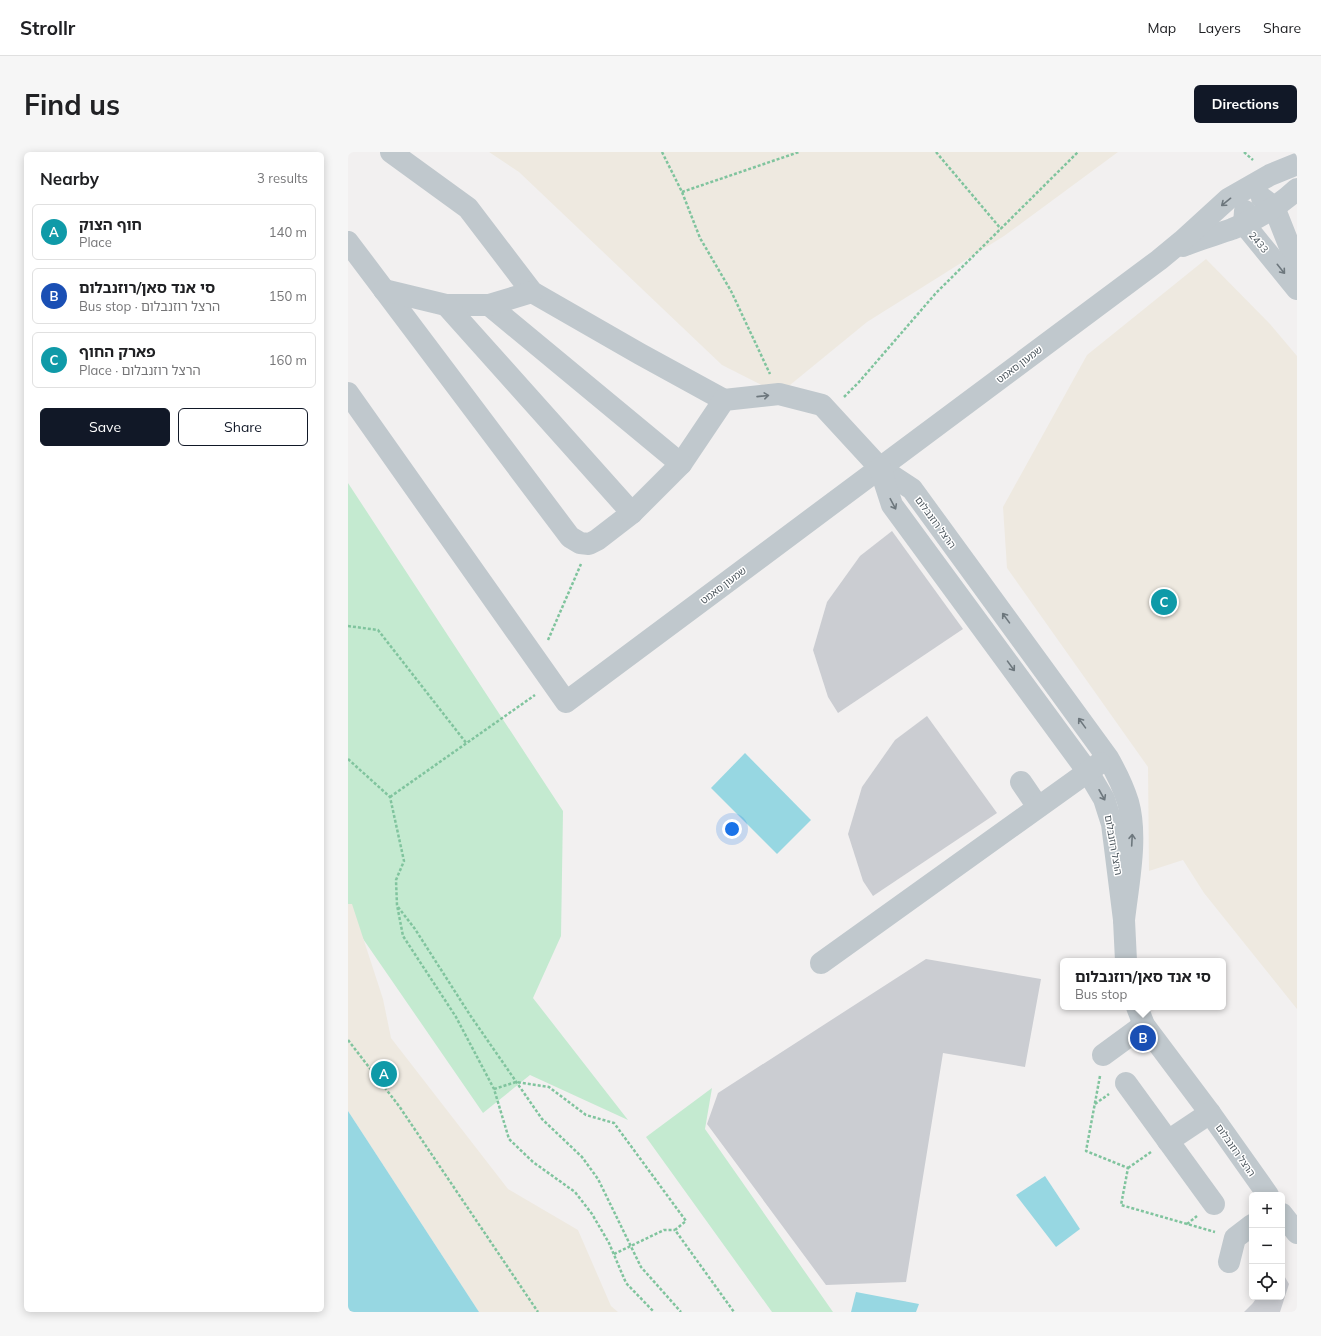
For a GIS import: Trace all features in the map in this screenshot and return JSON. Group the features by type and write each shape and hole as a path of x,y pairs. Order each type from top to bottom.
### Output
{"street":[{"path":"391,152 468,208 532,292 724,400 779,394 822,405 880,468"},
{"name":"שמעון סאמט","path":"552,683 566,702 1159,260 1228,199 1270,174 1297,164"},
{"path":"1246,188 1274,207 1297,265"},
{"name":"2433","path":"1246,188 1244,224 1297,289"},
{"name":"שמעון סאמט","path":"1159,260 1176,249 1244,224 1274,207 1297,189"},
{"path":"348,242 570,536 580,542 589,544 597,540 632,514 681,464 724,400"},
{"path":"384,290 446,305 489,305 532,292"},
{"path":"446,305 632,514"},
{"path":"489,305 681,464"},
{"path":"348,393 552,683"},
{"name":"הרצל רוזנבלום","path":"880,468 912,489 1108,758 1120,780 1128,803 1133,836 1124,920"},
{"name":"הרצל רוזנבלום","path":"880,468 892,505 1088,772 1104,799 1112,824 1117,852 1124,920 1126,958"},
{"path":"821,963 1108,758"},
{"path":"1021,782 1038,807"},
{"path":"1103,1056 1141,1016"},
{"name":"הרצל רוזנבלום","path":"1141,1016 1266,1192"},
{"path":"1126,1083 1214,1204"},
{"path":"1168,1141 1210,1113"},
{"path":"1285,1218 1297,1233"},
{"path":"1228,1262 1244,1231"}],"path":[{"path":"662,152 682,192 700,238 731,291 779,394"},
{"path":"682,192 799,152"},
{"path":"936,152 1001,229"},
{"path":"822,405 834,404 846,396 936,294 1078,152"},
{"path":"538,663 576,578 589,544"},
{"path":"348,626 378,630 468,744"},
{"path":"390,797 468,744 552,683"},
{"path":"348,759 390,797 404,861 396,880 397,905 403,936 456,1017 494,1089 509,1139 533,1162 575,1192 592,1214 614,1254 626,1283 654,1312"},
{"path":"397,905 415,929 470,1015 542,1119 582,1157 598,1179 641,1267 681,1312"},
{"path":"348,1040 398,1106 538,1312"},
{"path":"1103,1056 1086,1151 1128,1168"},
{"path":"494,1089 516,1082 549,1087 586,1115 614,1123 686,1221 675,1230 664,1230 614,1254"},
{"path":"1168,1141 1128,1168 1121,1205 1244,1231"},
{"path":"675,1230 734,1312"}],"green space":[{"path":"348,483 563,811 561,936 533,998 628,1120 530,1075 483,1113 348,917"},
{"path":"712,1088 705,1129 833,1312 772,1312 646,1137"}],"sand":[{"path":"489,152 1118,152 1004,236 867,322 779,394 722,365 519,172"},
{"path":"1206,259 1270,324 1297,356 1297,1009 1204,893 1183,860 1149,871 1148,767 1007,568 1003,507 1087,355"},
{"path":"348,904 352,904 383,999 391,1038 508,1189 578,1230 611,1306 618,1312 479,1312 348,1111"}],"water":[{"path":"745,753 811,820 777,854 711,788"},
{"path":"348,1111 479,1312 348,1312"},
{"path":"1045,1176 1080,1229 1056,1247 1016,1195"},
{"path":"856,1292 919,1304 916,1312 851,1312"}],"building":[{"path":"892,531 963,629 838,713 828,697 813,650 827,602 860,556"},
{"path":"927,716 997,813 873,896 863,881 848,834 862,787 895,740"},
{"path":"926,959 1041,979 1025,1067 943,1053 906,1282 826,1285 707,1124 718,1093"},
{"path":"1285,1277 1289,1284 1285,1296"},
{"path":"1255,1300 1284,1300 1280,1312 1244,1312"}],"place":[{"name":"פארק החוף","path":"1164,602"},
{"name":"סי אנד סאן/רוזנבלום","path":"1143,1038"},
{"name":"חוף הצוק","path":"384,1074"}]}
